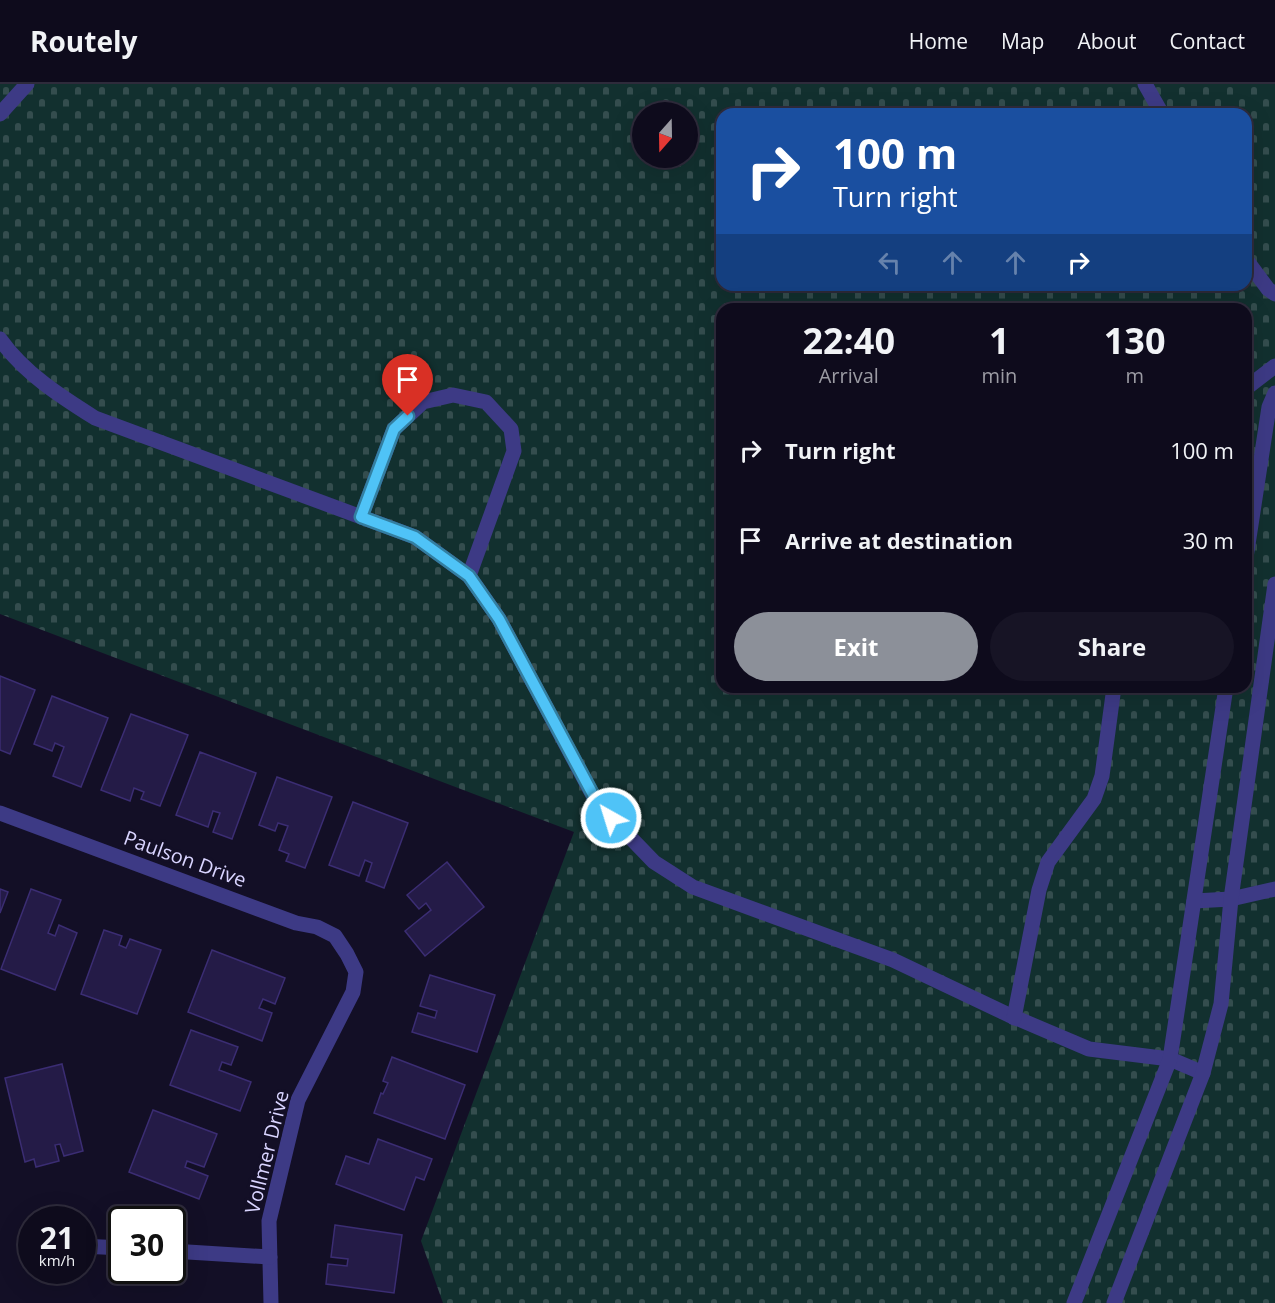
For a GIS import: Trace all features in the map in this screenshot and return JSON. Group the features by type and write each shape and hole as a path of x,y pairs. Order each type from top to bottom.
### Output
{"street":[{"path":"0,114 27,84"},
{"path":"1145,84 1159,108"},
{"path":"1252,267 1268,289 1275,294"},
{"path":"0,339 32,375 95,418 415,537 469,576 499,619 597,802 654,862 693,886 893,960 1014,1018 1089,1049 1170,1059 1203,1073"},
{"path":"1252,384 1275,366"},
{"path":"1252,518 1269,407 1275,393"},
{"path":"361,517 394,429 423,402 453,395 486,402 511,429 514,451 469,576"},
{"path":"1114,1303 1203,1073 1221,1004 1232,899 1275,584"},
{"path":"1014,1018 1039,890 1048,862 1094,799 1102,776 1112,693"},
{"path":"1074,1303 1170,1059 1225,693"},
{"name":"Paulson Drive","path":"0,813 296,923 316,927 335,936 347,954"},
{"path":"1194,901 1232,899 1275,889"},
{"name":"Vollmer Drive","path":"271,1303 269,1221 298,1100 353,992 356,972 347,954"},
{"path":"186,1252 270,1257"}],"green space":[{"path":"0,84 1275,84 1275,1303 443,1303 421,1241 574,832 0,614"}],"building":[{"path":"0,676 35,690 10,754 0,750"},
{"path":"52,696 108,718 81,787 53,776 64,747 55,743 52,751 34,744"},
{"path":"131,714 188,735 160,806 141,799 144,792 134,788 130,801 101,790"},
{"path":"200,752 256,773 232,839 213,832 220,813 213,811 208,827 176,815"},
{"path":"277,777 332,797 305,868 286,861 289,854 279,850 288,826 278,823 275,831 259,825"},
{"path":"353,802 408,823 384,888 366,881 372,863 365,860 359,876 329,865"},
{"path":"447,862 484,907 425,956 405,931 431,910 426,903 419,909 407,895"},
{"path":"0,889 8,892 0,913"},
{"path":"31,889 61,900 48,933 55,936 59,925 77,933 55,990 1,969"},
{"path":"104,930 122,936 119,945 126,948 130,939 161,950 137,1014 81,994"},
{"path":"212,950 285,978 275,1004 263,999 259,1008 272,1013 262,1041 188,1012"},
{"path":"430,975 495,995 477,1052 412,1032 418,1013 435,1018 437,1011 420,1006"},
{"path":"191,1030 238,1047 231,1065 222,1062 219,1070 251,1082 240,1111 170,1085"},
{"path":"392,1057 465,1085 445,1139 374,1113 381,1093 383,1094 388,1083 383,1081"},
{"path":"62,1064 83,1151 64,1156 60,1144 55,1145 59,1161 36,1167 34,1159 25,1162 5,1078"},
{"path":"153,1110 217,1134 204,1167 187,1161 185,1167 208,1176 199,1199 129,1172"},
{"path":"378,1139 432,1159 424,1180 416,1177 404,1210 336,1184 346,1156 369,1164"},
{"path":"335,1225 402,1235 394,1293 326,1284 328,1264 347,1266 348,1259 331,1257"}],"route":[{"path":"408,416 394,429 361,517 415,537 469,576 499,619 597,802 611,818"}]}
